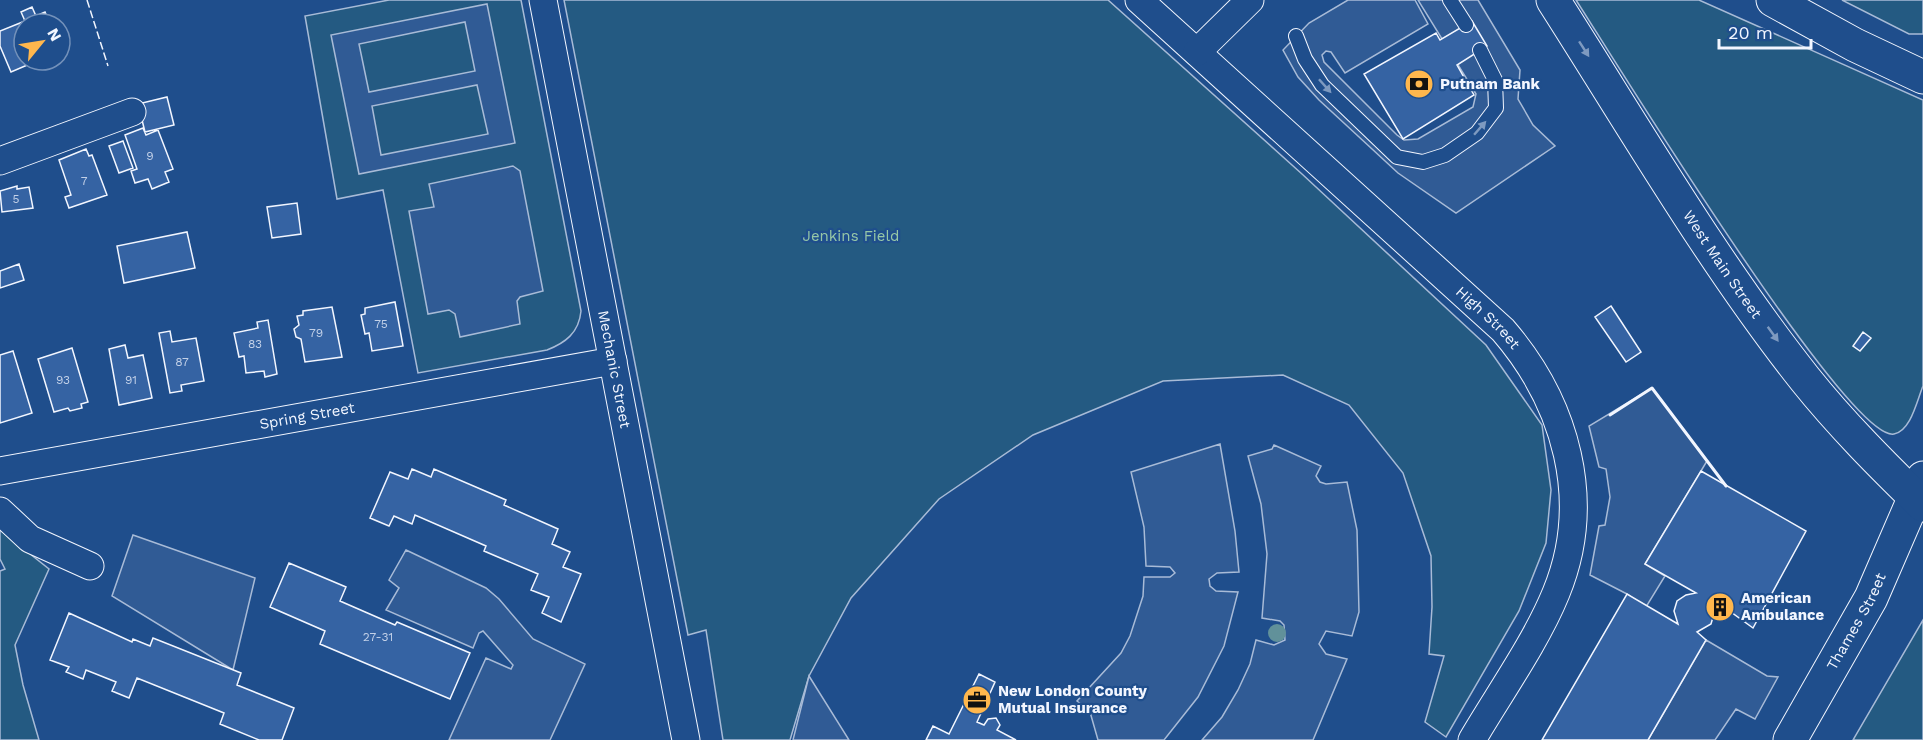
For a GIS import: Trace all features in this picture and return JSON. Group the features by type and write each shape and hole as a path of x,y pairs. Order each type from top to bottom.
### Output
{"main road":[{"name":"West Main Street","path":"1553,0 1712,246 1803,376 1848,428 1920,493"},
{"path":"1773,0 1855,45 1923,77"},
{"name":"Thames Street","path":"1790,740 1861,618 1920,493"}],"street":[{"name":"Mechanic Street","path":"543,0 686,740"},
{"name":"High Street","path":"1139,0 1503,330 1539,379 1554,411 1568,452 1573,489 1572,525 1562,577 1548,610 1472,740"},
{"path":"1197,52 1250,0"},
{"path":"0,161 132,112"},
{"name":"Spring Street","path":"0,471 613,361"},
{"path":"0,512 30,539 90,566"}],"lane":[{"path":"1450,0 1466,25"},
{"path":"1296,36 1305,59 1322,84 1397,157 1423,162 1445,155 1477,134 1496,108 1495,80 1480,50"}],"green space":[{"path":"389,0 521,0 581,311 574,331 554,347 418,373 383,190 337,199 305,16"},
{"name":"Jenkins Field","path":"564,0 1108,0 1302,174 1486,345 1542,425 1551,490 1546,543 1519,611 1446,737 1425,722 1444,656 1429,654 1432,607 1431,556 1403,473 1349,405 1283,375 1163,381 1033,435 939,499 851,598 809,676 790,740 723,740 706,630 688,635"},
{"path":"1576,0 1699,0 1923,100 1923,386 1909,421 1900,432 1894,434 1869,420 1830,378 1731,241"},
{"path":"1842,0 1923,0 1923,34 1909,34"},
{"path":"0,530 49,569 15,645 23,685 39,740 0,740 0,571 5,569 0,559"},
{"path":"1923,620 1923,740 1853,740"}],"shaded area":[{"path":"1348,0 1415,0 1428,24 1345,73 1331,52 1326,51 1322,55 1324,62 1404,140 1418,139 1473,107 1476,94 1418,0 1478,0 1520,70 1518,99 1533,125 1555,146 1456,213 1398,173 1319,100 1298,77 1283,50 1309,23"},
{"path":"487,4 515,143 359,174 331,35","holes":["465,22 475,71 369,92 359,44","477,85 488,134 381,155 372,106"]},
{"path":"513,166 520,171 543,291 520,297 517,301 520,324 460,337 455,314 449,310 428,314 409,211 434,207 429,184"},
{"path":"1652,388 1707,461 1645,564 1665,576 1646,607 1627,594 1590,575 1599,526 1605,525 1610,497 1606,469 1599,467 1589,426"},
{"path":"1220,444 1235,531 1239,572 1217,573 1209,579 1210,586 1216,591 1238,592 1224,646 1198,697 1164,740 1098,740 1090,712 1077,701 1121,653 1130,636 1143,596 1144,577 1170,577 1175,573 1170,567 1146,566 1144,527 1131,472"},
{"path":"1274,445 1321,466 1316,476 1320,482 1326,484 1347,482 1357,530 1359,612 1352,636 1326,631 1319,644 1326,654 1347,659 1313,740 1202,740 1222,717 1238,690 1250,664 1256,640 1274,645 1285,640 1284,625 1280,621 1262,618 1267,554 1261,504 1248,456 1272,449"},
{"path":"133,535 255,578 233,670 112,596"},
{"path":"406,550 486,588 499,599 533,639 585,664 550,740 449,740 486,658 511,669 513,665 483,631 479,633 473,648 386,610 399,588 389,580"},
{"path":"1706,640 1767,676 1778,677 1755,719 1736,709 1715,740 1648,740"},
{"path":"809,676 849,740 793,740"}],"building":[{"path":"32,7 34,12 21,12"},
{"name":"Putnam Bank","path":"1472,21 1487,46 1457,65 1474,95 1403,139 1364,74 1436,33 1440,40"},
{"path":"12,26 11,72 0,46 0,31"},
{"path":"167,97 174,125 145,132 138,104"},
{"path":"143,128 146,135 158,130 173,169 165,172 169,182 152,189 148,179 135,183 131,171 137,169 125,135"},
{"path":"123,141 133,168 119,173 109,146"},
{"path":"86,149 89,156 92,155 107,195 69,208 65,197 71,195 59,160"},
{"path":"17,186 17,189 29,187 33,208 2,212 0,191"},
{"path":"297,203 301,234 272,238 267,207"},
{"path":"187,232 195,268 124,283 117,246"},
{"path":"19,264 24,280 0,288 0,271"},
{"path":"395,302 403,346 372,351 369,333 365,334 361,315 365,314 365,308"},
{"path":"1611,306 1641,352 1626,362 1595,317"},
{"path":"332,307 342,357 305,362 301,339 296,337 294,329 299,325 297,316 303,315 303,311"},
{"path":"268,320 277,374 265,377 264,371 246,373 244,356 239,357 234,333 258,328 257,322"},
{"path":"170,331 172,342 196,338 204,381 181,385 182,391 170,393 159,333"},
{"path":"1863,332 1871,338 1860,351 1853,346"},
{"path":"125,345 128,358 143,355 152,398 119,405 109,349"},
{"path":"72,348 88,402 81,404 82,408 70,411 68,408 54,412 38,359"},
{"path":"13,351 32,413 0,423 0,355"},
{"path":"412,469 431,477 434,469 506,500 504,505 558,529 552,544 570,552 563,567 581,574 561,622 542,613 549,597 531,590 538,574 484,551 486,546 415,515 412,524 394,516 389,526 370,518 390,472 408,479"},
{"name":"American Ambulance","path":"1701,471 1806,531 1753,628 1728,610 1720,615 1715,610 1711,624 1697,632 1706,640 1648,740 1542,740 1627,594 1678,624 1674,611 1677,601 1686,595 1696,593 1645,564"},
{"path":"289,563 346,587 340,601 395,625 397,622 470,653 450,699 320,644 325,631 270,607"},
{"path":"69,613 132,642 133,639 150,646 153,638 241,673 237,685 294,708 282,740 259,740 220,724 224,713 137,678 129,698 112,691 116,682 86,670 83,679 66,672 69,667 50,660"},
{"name":"New London County Mutual Insurance","path":"979,674 995,682 977,722 984,725 988,719 996,718 1000,725 997,730 1016,740 926,740 933,726 949,734"}],"fence":[{"path":"87,0 108,66"}],"wall":[{"path":"1610,415 1652,388 1726,486"}],"place":[{"name":"Putnam Bank","path":"1419,84"},
{"name":"American Ambulance","path":"1720,607"},
{"name":"New London County Mutual Insurance","path":"977,700"}]}
